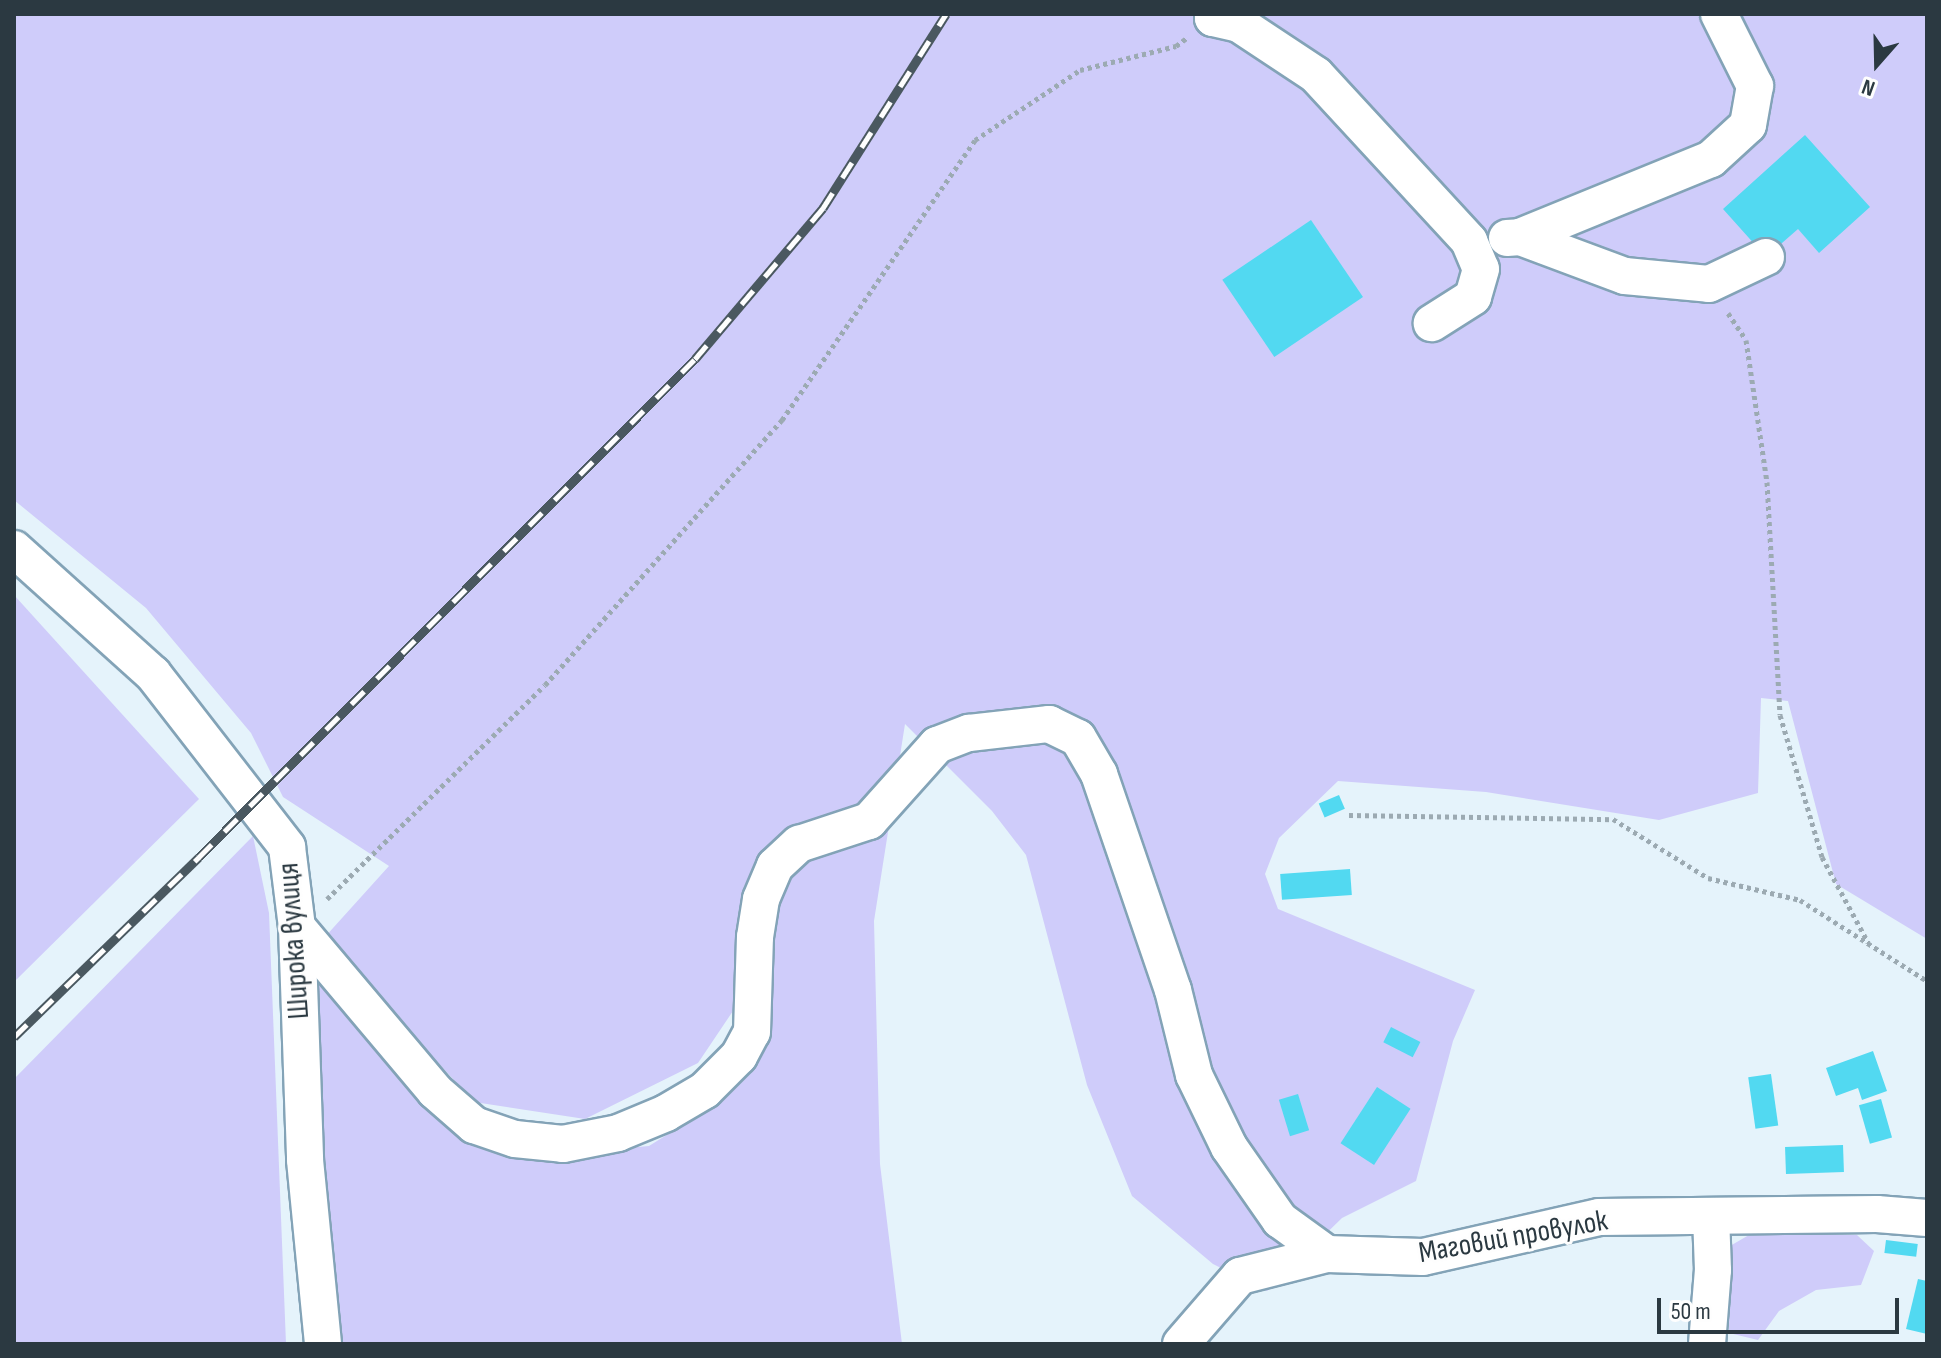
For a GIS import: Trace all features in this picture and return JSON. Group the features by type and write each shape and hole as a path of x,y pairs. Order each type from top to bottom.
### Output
{"street":[{"path":"1469,241 1520,237 1711,159 1748,125 1755,86 1719,14"},
{"path":"1213,16 1239,24 1316,75 1469,241 1481,269 1473,297 1432,323"},
{"path":"1520,237 1625,276 1709,284 1766,257"},
{"name":"Широка вулиця","path":"14,549 153,674 287,847 297,927 305,1160 323,1344"},
{"path":"297,927 435,1091 474,1125 515,1139 563,1144 618,1133 666,1113 705,1090 739,1056 752,1032 755,937 761,899 775,866 799,844 869,821 937,745 969,733 1049,724 1078,738 1099,774 1173,990 1194,1075 1229,1147 1280,1220 1327,1254"},
{"name":"Маговий провулок","path":"1181,1344 1240,1276 1327,1254 1423,1257 1599,1217 1877,1214 1927,1218"},
{"path":"1707,1344 1713,1270 1711,1216"}],"path":[{"path":"297,927 545,685 782,420 975,140 1080,70 1176,46 1213,16"},
{"path":"1709,284 1746,340 1767,482 1780,715 1822,857 1868,942"},
{"path":"1349,815 1613,819 1708,878 1800,900 1927,981"}],"shaded area":[{"path":"14,14 1927,14 1927,939 1836,884 1788,701 1761,698 1758,793 1659,820 1486,792 1338,781 1279,838 1265,874 1278,909 1475,990 1453,1041 1416,1181 1342,1218 1267,1291 1213,1264 1132,1196 1087,1085 1026,855 992,811 905,724 874,921 880,1164 902,1344 341,1344 305,954 421,1099 466,1136 536,1156 649,1146 705,1111 753,1062 765,1043 764,984 739,1002 698,1063 585,1119 474,1102 324,938 389,866 283,797 251,733 146,608 14,500"},
{"path":"14,595 199,799 14,982"},
{"path":"253,836 269,913 286,1344 14,1344 14,1079"},
{"path":"1749,1235 1857,1235 1874,1251 1861,1285 1816,1290 1779,1311 1758,1340 1729,1333 1730,1246"}],"building":[{"path":"1805,135 1870,207 1819,253 1798,229 1766,257 1723,209"},
{"path":"1311,220 1363,297 1274,357 1222,280"},
{"path":"1339,795 1345,809 1325,817 1319,804"},
{"path":"1350,869 1352,895 1282,900 1280,874"},
{"path":"1391,1027 1420,1042 1413,1057 1383,1042"},
{"path":"1873,1051 1887,1091 1862,1100 1858,1088 1836,1096 1826,1068"},
{"path":"1771,1074 1778,1125 1755,1129 1748,1077"},
{"path":"1377,1087 1411,1109 1374,1165 1341,1143"},
{"path":"1298,1094 1309,1130 1290,1136 1279,1100"},
{"path":"1881,1099 1892,1137 1870,1144 1859,1105"},
{"path":"1843,1145 1844,1172 1786,1174 1785,1147"},
{"path":"1886,1240 1918,1244 1916,1257 1884,1253"},
{"path":"1918,1279 1927,1281 1927,1334 1906,1329"}],"railway":[{"path":"14,1037 199,857 695,359 823,208 946,14"}]}
